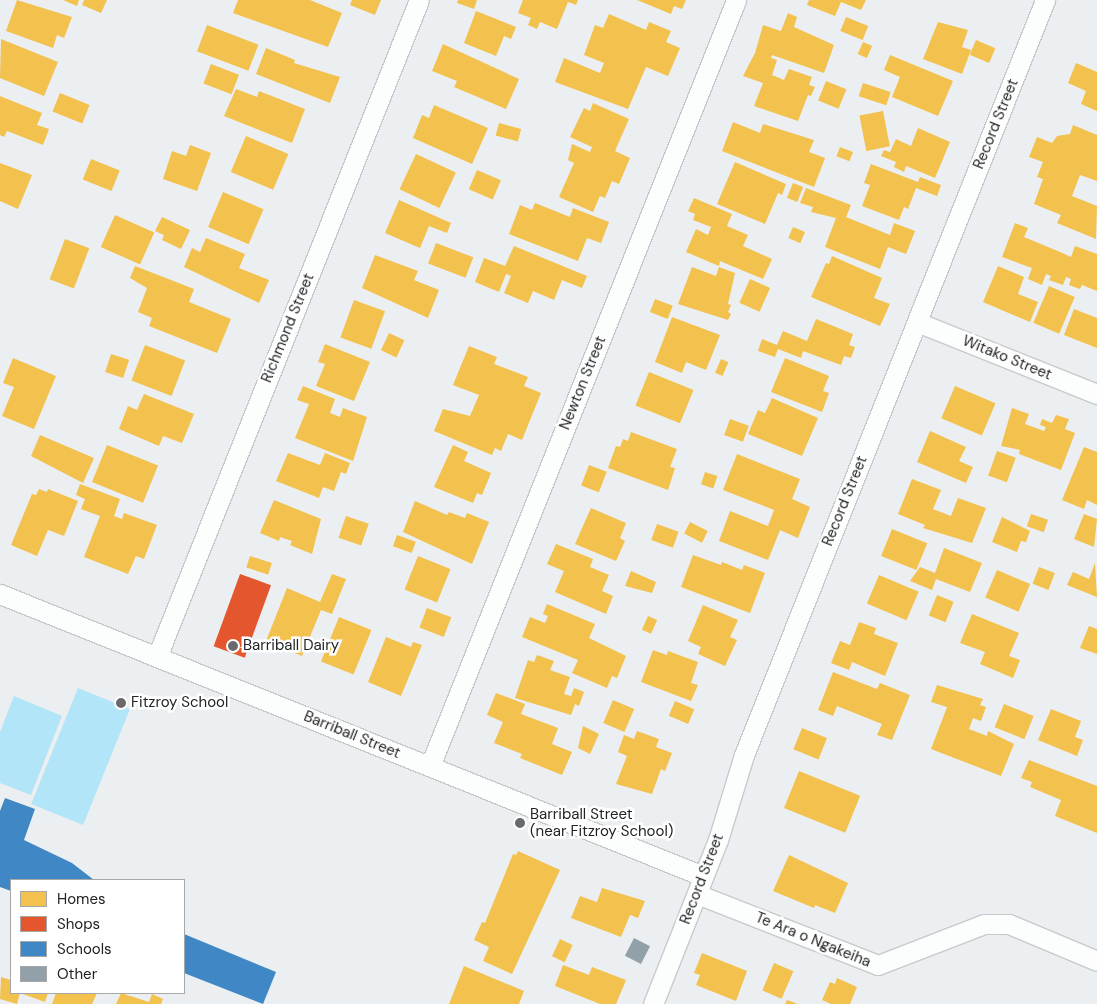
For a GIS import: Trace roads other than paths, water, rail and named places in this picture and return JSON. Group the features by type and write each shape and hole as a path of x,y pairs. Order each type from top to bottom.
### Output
{"street":[{"name":"Richmond Street","path":"156,657 419,0"},
{"name":"Newton Street","path":"430,766 736,0"},
{"name":"Record Street","path":"654,1004 718,840 744,755 1045,0"},
{"name":"Witako Street","path":"917,322 1097,394"},
{"name":"Barriball Street","path":"0,594 703,876"},
{"name":"Te Ara o Ngakeiha","path":"697,894 878,966 984,924 1009,924 1097,961"}],"place":[{"name":"Barriball Dairy","path":"233,646"},
{"name":"Fitzroy School","path":"121,703"},
{"name":"Barriball Street (near Fitzroy School)","path":"520,823"}]}
